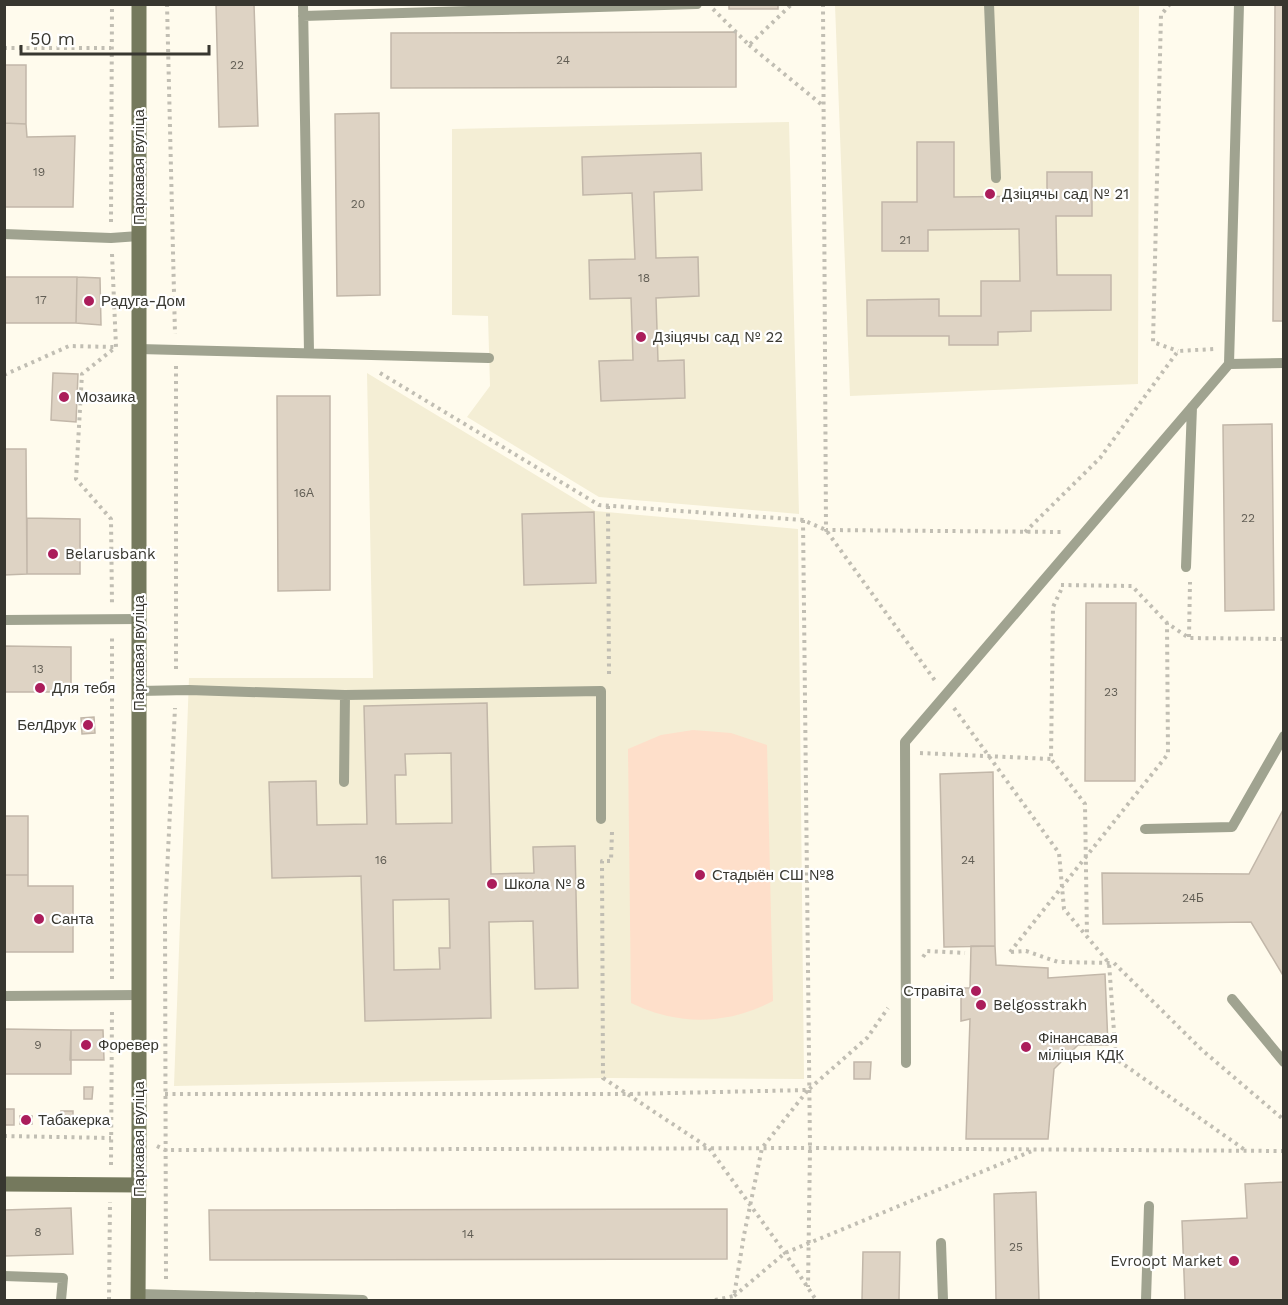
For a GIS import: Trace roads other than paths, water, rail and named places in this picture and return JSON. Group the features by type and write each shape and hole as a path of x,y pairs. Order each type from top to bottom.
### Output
{"street":[{"name":"Паркавая вуліца","path":"138,1297 140,1185 139,4"},
{"path":"4,1184 140,1185"}],"lane":[{"path":"303,4 309,352"},
{"path":"303,16 698,4"},
{"path":"989,4 996,178"},
{"path":"906,1063 905,742 1228,364 1239,4"},
{"path":"4,234 111,238 139,236"},
{"path":"139,349 489,358"},
{"path":"1228,364 1284,363"},
{"path":"1186,567 1192,407"},
{"path":"4,620 139,619"},
{"path":"139,691 345,695 601,691 600,819"},
{"path":"344,782 345,695"},
{"path":"1145,829 1232,827 1284,736"},
{"path":"4,996 139,995"},
{"path":"1232,999 1284,1062"},
{"path":"1146,1300 1149,1206"},
{"path":"941,1243 943,1300"},
{"path":"4,1276 63,1278 61,1300"},
{"path":"138,1297 166,1295 363,1300"}],"place":[{"name":"Дзіцячы сад № 21","path":"990,194"},
{"name":"Радуга-Дом","path":"89,301"},
{"name":"Дзіцячы сад № 22","path":"641,337"},
{"name":"Мозаика","path":"64,397"},
{"name":"Belarusbank","path":"53,554"},
{"name":"Для тебя","path":"40,688"},
{"name":"БелДрук","path":"88,725"},
{"name":"Стадыён СШ №8","path":"700,875"},
{"name":"Школа № 8","path":"492,884"},
{"name":"Санта","path":"39,919"},
{"name":"Стравіта","path":"976,991"},
{"name":"Belgosstrakh","path":"981,1005"},
{"name":"Форевер","path":"86,1045"},
{"name":"Фінансавая міліцыя КДК","path":"1026,1047"},
{"name":"Табакерка","path":"26,1120"},
{"name":"Evroopt Market","path":"1234,1261"}]}
